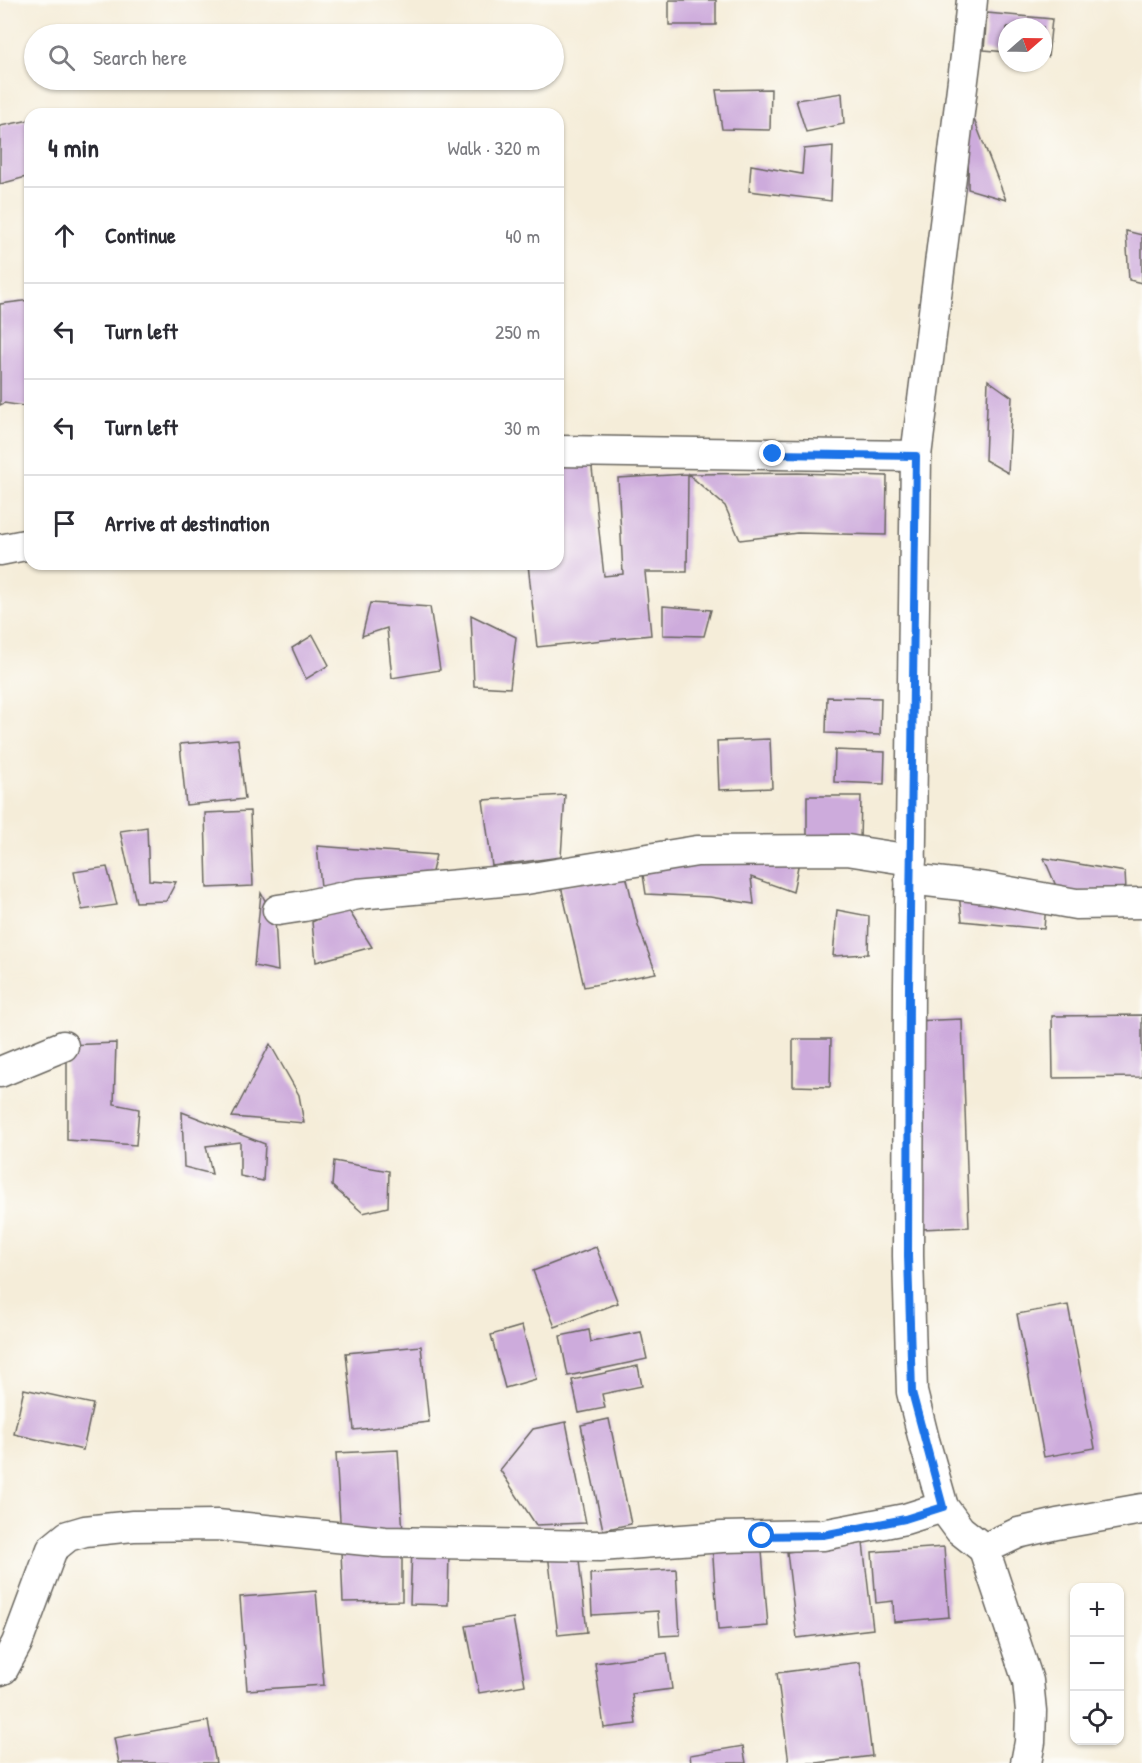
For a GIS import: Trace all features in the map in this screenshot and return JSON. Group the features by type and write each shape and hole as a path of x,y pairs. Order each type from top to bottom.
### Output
{"street":[{"path":"972,0 916,456 910,870 908,1256 912,1392 943,1507 960,1530 984,1549 1028,1681 1031,1711 1030,1742 1026,1763"},
{"path":"564,451 916,456"},
{"path":"0,550 24,545"},
{"path":"278,910 358,894 526,879 697,851 847,850 910,870 987,888 1076,904 1142,903"},
{"path":"0,1072 63,1046"},
{"path":"0,1670 3,1669 17,1643 52,1549 68,1536 85,1531 133,1526 217,1525 386,1542 600,1546 722,1537 823,1535 905,1519 943,1507"},
{"path":"984,1549 1018,1533 1142,1509"}],"building":[{"path":"669,0 716,0 716,25 669,25"},
{"path":"987,13 1041,18 998,18 998,51 984,50"},
{"path":"771,89 770,130 722,129 716,90"},
{"path":"842,93 844,124 806,132 796,100"},
{"path":"969,107 1006,200 968,189"},
{"path":"24,121 24,178 0,184 0,126"},
{"path":"833,146 831,201 749,191 751,165 802,174 804,149"},
{"path":"1126,231 1142,235 1142,283 1129,280"},
{"path":"24,301 24,406 4,403 0,405 0,304"},
{"path":"988,380 1012,397 1008,473 985,460"},
{"path":"591,459 604,576 623,574 618,478 688,474 687,572 645,572 651,635 537,647 529,570 564,570 564,461"},
{"path":"798,473 887,476 886,535 797,533 740,540 725,506 688,474"},
{"path":"370,603 430,607 440,670 392,678 387,628 362,636"},
{"path":"663,606 711,610 704,636 663,635"},
{"path":"471,615 516,637 510,688 474,686"},
{"path":"313,635 329,665 306,679 292,648"},
{"path":"827,697 881,698 880,735 826,733"},
{"path":"238,739 245,799 186,805 180,744"},
{"path":"770,739 772,788 719,790 717,741"},
{"path":"835,750 885,752 884,784 834,782"},
{"path":"565,795 561,857 492,866 483,800"},
{"path":"807,796 861,796 860,841 807,841"},
{"path":"250,811 253,886 207,888 205,813"},
{"path":"147,827 149,880 176,882 166,901 136,902 120,831"},
{"path":"317,846 436,855 429,884 322,897"},
{"path":"800,856 793,892 751,877 754,904 710,897 646,894 641,862"},
{"path":"1044,858 1125,872 1126,890 1059,893"},
{"path":"107,867 117,905 82,910 74,872"},
{"path":"625,871 638,925 656,973 584,987 561,886"},
{"path":"261,893 275,919 278,971 254,966"},
{"path":"959,893 1046,904 1044,929 962,921"},
{"path":"346,906 372,947 316,962 312,922"},
{"path":"837,910 869,916 868,954 833,956"},
{"path":"1142,1015 1142,1077 1053,1078 1052,1016"},
{"path":"962,1019 969,1227 921,1229 913,1021"},
{"path":"793,1039 831,1039 830,1087 793,1086"},
{"path":"116,1043 114,1104 139,1109 136,1145 67,1140 67,1045"},
{"path":"270,1044 299,1095 304,1123 232,1117"},
{"path":"182,1112 265,1144 263,1181 240,1176 240,1142 206,1146 212,1174 184,1167"},
{"path":"334,1161 389,1171 388,1207 363,1213 332,1186"},
{"path":"596,1247 618,1303 555,1327 533,1271"},
{"path":"1068,1305 1095,1448 1044,1457 1017,1314"},
{"path":"522,1326 536,1379 505,1388 491,1335"},
{"path":"589,1330 591,1342 641,1332 647,1359 568,1376 560,1336"},
{"path":"421,1346 429,1422 354,1430 346,1353"},
{"path":"638,1366 642,1386 602,1394 605,1408 579,1413 572,1380"},
{"path":"24,1389 93,1404 83,1450 14,1434"},
{"path":"609,1419 631,1524 603,1530 581,1425"},
{"path":"566,1422 586,1523 536,1525 500,1470 533,1429"},
{"path":"398,1450 403,1534 341,1537 336,1453"},
{"path":"761,1539 768,1626 718,1630 712,1543"},
{"path":"863,1543 873,1629 797,1638 787,1552"},
{"path":"412,1547 449,1548 448,1605 410,1604"},
{"path":"944,1547 949,1617 894,1622 893,1601 876,1603 872,1552"},
{"path":"402,1550 402,1601 343,1602 341,1551"},
{"path":"578,1551 587,1632 558,1635 548,1554"},
{"path":"676,1569 680,1635 660,1636 658,1611 592,1615 590,1574"},
{"path":"316,1591 324,1685 247,1690 240,1597"},
{"path":"513,1618 525,1685 479,1693 466,1626"},
{"path":"667,1653 672,1689 632,1694 636,1724 604,1728 595,1663"},
{"path":"860,1662 872,1756 817,1763 789,1763 777,1673"},
{"path":"208,1721 216,1763 119,1763 114,1738"},
{"path":"743,1746 746,1763 691,1763 690,1755"}],"route":[{"path":"762,1536 823,1535 905,1519 943,1507 912,1392 908,1256 916,456 773,454"}]}
